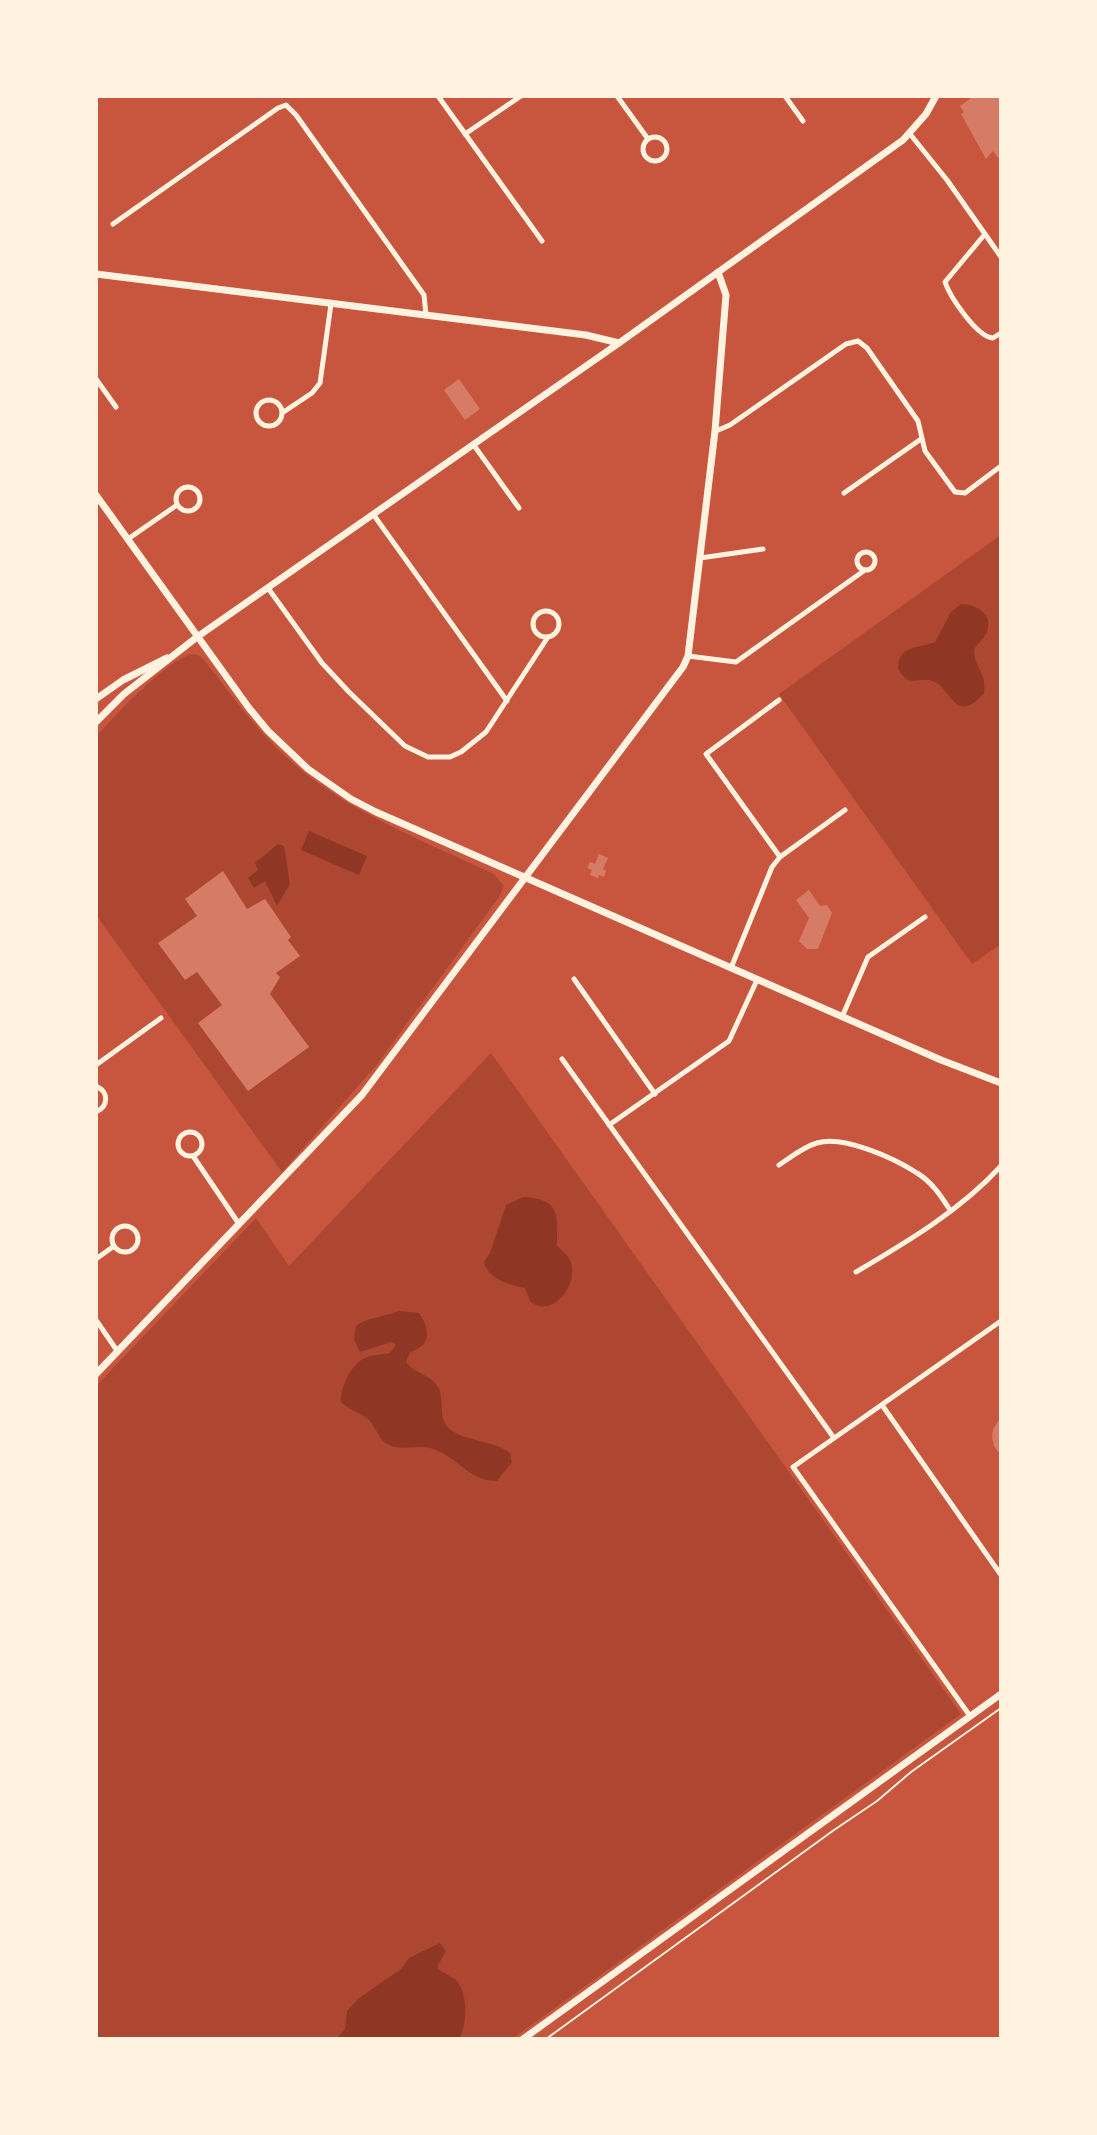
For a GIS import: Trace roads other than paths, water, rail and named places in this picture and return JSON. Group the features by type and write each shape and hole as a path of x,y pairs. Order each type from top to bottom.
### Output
{"street":[{"path":"438,96 542,241"},
{"path":"465,134 521,96"},
{"path":"617,96 648,139"},
{"path":"785,96 803,121"},
{"path":"96,722 169,657 619,343 910,134 936,96"},
{"path":"113,224 286,105 424,295 426,315"},
{"path":"910,134 1001,257"},
{"path":"655,137 663,140 666,147 662,158 655,160 645,156 643,145 648,139 655,137"},
{"path":"985,234 961,265 946,278 945,286 979,334 987,338 1001,333"},
{"path":"96,1374 362,1095 670,688 688,656 715,431 726,295 718,272"},
{"path":"96,274 586,335 619,343"},
{"path":"282,413 279,405 268,400 260,403 256,414 259,422 272,426 279,421 282,413 312,393 320,383 331,304"},
{"path":"715,431 730,425 846,344 858,341 867,348 918,421 928,456 951,488 960,494 1001,466"},
{"path":"96,379 116,407"},
{"path":"844,493 921,439"},
{"path":"472,444 519,508"},
{"path":"191,487 200,495 198,507 191,511 183,511 177,505 176,497 183,488 191,487"},
{"path":"96,495 249,708 308,769 351,799 523,879 1001,1083"},
{"path":"128,539 177,505"},
{"path":"373,514 507,701"},
{"path":"700,558 763,549"},
{"path":"688,656 736,662 865,570"},
{"path":"268,588 322,663 405,746 418,754 440,758 461,752 486,732 548,637 558,630 559,622 552,612 544,611 537,616 534,628 540,635 548,637"},
{"path":"96,699 123,680 169,657"},
{"path":"779,700 706,754 780,857"},
{"path":"731,968 772,867 780,857 845,810"},
{"path":"842,1017 868,957 925,917"},
{"path":"574,979 655,1094"},
{"path":"609,1125 729,1041 757,980"},
{"path":"96,1065 161,1018"},
{"path":"562,1059 834,1438"},
{"path":"96,1086 104,1091 106,1099 103,1107 96,1112"},
{"path":"193,1156 202,1147 201,1139 187,1133 179,1140 179,1147 186,1155 193,1156 239,1225"},
{"path":"779,1165 816,1143 835,1140 856,1145 917,1173 936,1188 950,1210"},
{"path":"856,1272 902,1245 982,1187 1001,1166"},
{"path":"119,1227 131,1227 137,1234 133,1249 125,1251 114,1246 112,1238 119,1227"},
{"path":"96,1259 114,1246"},
{"path":"96,1320 119,1352"},
{"path":"970,1716 793,1467 1001,1321"},
{"path":"882,1405 1001,1575"},
{"path":"523,2039 1001,1694"}]}
